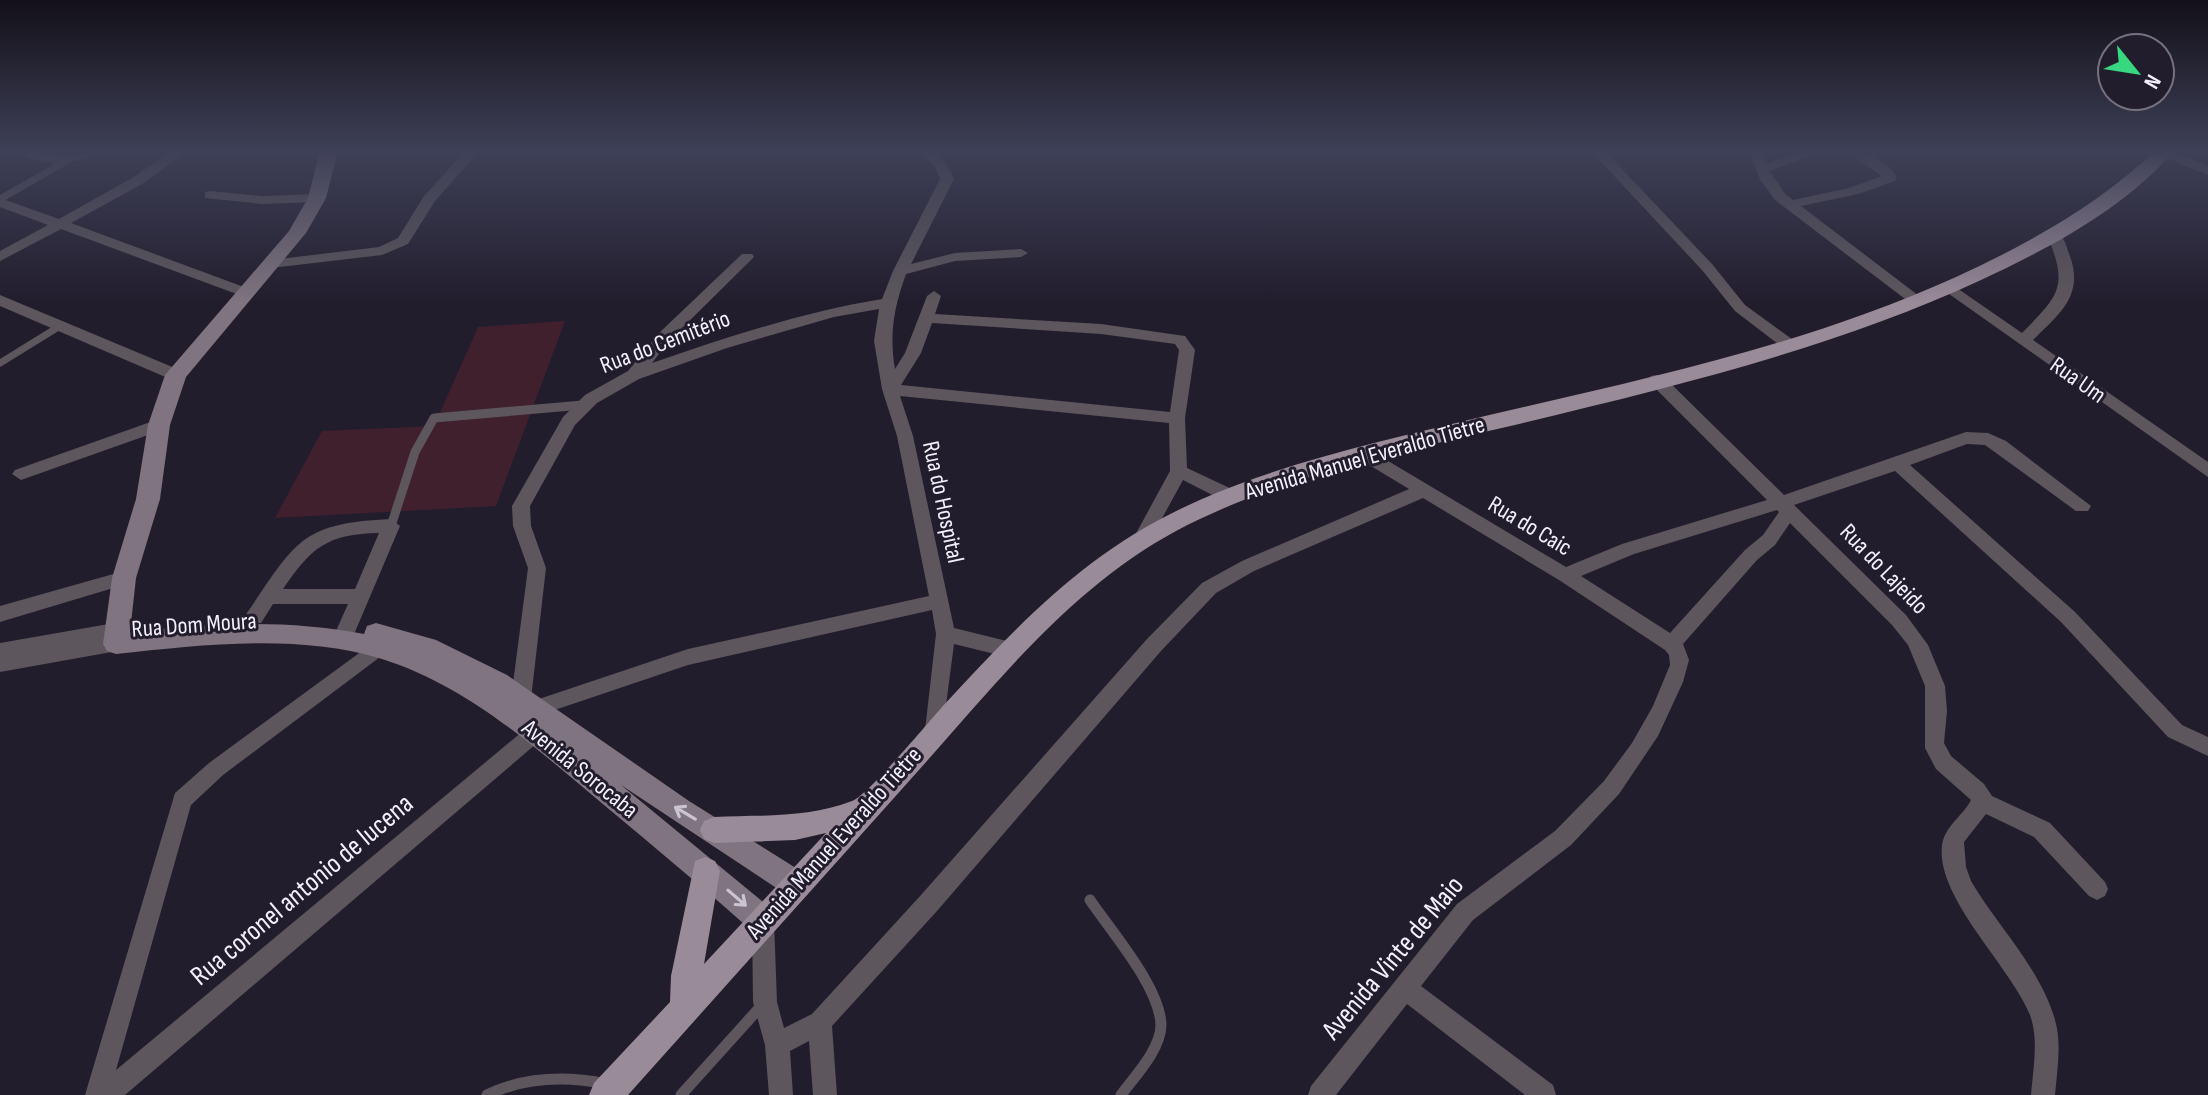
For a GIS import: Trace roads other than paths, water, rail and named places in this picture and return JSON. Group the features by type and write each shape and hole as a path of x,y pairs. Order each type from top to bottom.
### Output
{"main road":[{"name":"Avenida Manuel Everaldo Tietre","path":"610,1091 935,730 1011,650 1076,584 1142,539 1230,496 1362,453 1791,346 1918,302 2054,235 2105,201"},
{"path":"714,830 812,825 862,812"},
{"path":"685,1007 687,976 705,871"}],"street":[{"path":"3,201 247,293"},
{"path":"0,257 100,201"},
{"path":"118,637 124,578 148,499 159,425 176,375 297,233 315,201"},
{"path":"271,264 382,251 398,245 428,201"},
{"name":"Rua do Hospital","path":"935,730 946,634 905,436 890,389 882,341 888,303 900,271 936,201"},
{"path":"1644,201 1707,267 1740,308 1791,346"},
{"path":"1785,201 1918,302"},
{"path":"1789,205 1807,201"},
{"path":"2023,341 2053,310 2069,287 2068,265 2054,235"},
{"path":"900,271 955,257 1021,253"},
{"path":"633,375 663,338 747,257"},
{"name":"Rua Um","path":"1949,289 2208,471"},
{"path":"934,296 905,368 890,389 1177,418"},
{"path":"0,300 176,375"},
{"name":"Rua do Cemitério","path":"531,713 537,568 522,526 521,506 543,463 583,405 633,375 781,325 888,303"},
{"path":"926,318 1172,337 1186,346 1177,418 1179,471 1142,539"},
{"name":"Rua do Lajeido","path":"1657,380 1786,506 1917,641 1930,670 1937,697 1935,746 1945,764 1975,787 1982,802"},
{"path":"21,474 159,425"},
{"path":"1565,575 1628,549 1786,506 1966,438 1988,439 2000,445 2082,506"},
{"name":"Rua do Caic","path":"1362,453 1565,575 1672,644"},
{"path":"1898,464 2068,617 2175,731 2208,747"},
{"path":"1179,471 1230,496"},
{"path":"777,1045 820,1022 929,903 1154,645 1214,584 1424,490"},
{"path":"1672,644 1751,555 1769,540 1786,506"},
{"path":"254,618 305,550 324,535 339,529 391,526 346,633"},
{"path":"0,614 124,578"},
{"path":"269,597 362,596"},
{"name":"Avenida Sorocaba","path":"531,713 688,657 939,601"},
{"name":"Rua Dom Moura","path":"0,651 254,618 382,642"},
{"name":"Rua Dom Moura","path":"0,664 118,637 346,633"},
{"path":"946,634 1011,650"},
{"path":"97,1095 182,800 207,776 382,642"},
{"name":"Avenida Sorocaba","path":"382,642 485,696 531,713 797,885"},
{"name":"Avenida Vinte de Maio","path":"1320,1095 1465,912 1492,888 1564,837 1623,773 1663,709 1680,667 1680,654 1672,644"},
{"name":"Avenida Sorocaba","path":"531,713 763,921"},
{"name":"Rua coronel antonio de lucena","path":"106,1095 531,713"},
{"path":"2043,1095 2047,1038 2041,1011 1987,928 1962,880 1952,855 1955,835 1980,810 1982,802 2042,830 2097,889"},
{"path":"763,921 765,1002 777,1045 781,1095"},
{"path":"1404,987 1544,1094"},
{"path":"820,1022 825,1095"}],"lane":[{"path":"0,363 60,326"},
{"path":"391,526 415,456 433,418 583,405"},
{"path":"1090,900 1153,993 1161,1026 1149,1057 1121,1095"},
{"path":"681,1095 765,1002"},
{"path":"487,1095 500,1087 527,1082 591,1080 610,1091"}]}
